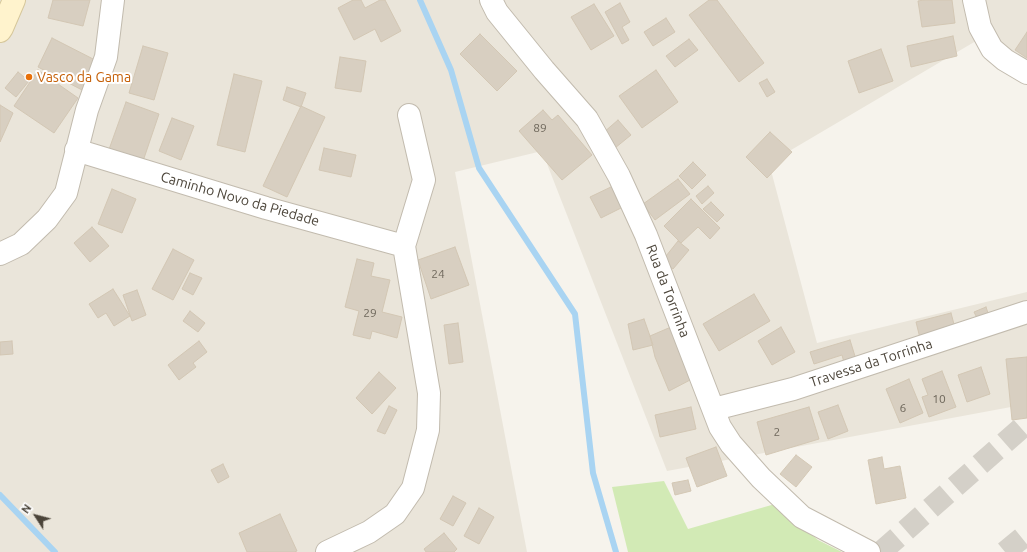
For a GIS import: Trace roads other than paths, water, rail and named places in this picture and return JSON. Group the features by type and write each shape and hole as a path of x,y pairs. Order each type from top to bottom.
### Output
{"street":[{"path":"0,31 14,0"},
{"path":"0,254 21,244 47,219 66,193 87,110 106,57 113,0"},
{"name":"Rua da Torrinha","path":"491,0 497,12 544,70 587,119 619,176 646,236 720,427 731,444 762,478 802,517 869,552"},
{"path":"974,0 980,27 992,49 1005,60 1027,73"},
{"path":"327,552 369,532 395,514 413,488 428,430 429,393 404,246 424,180 409,115"},
{"name":"Caminho Novo da Piedade","path":"76,150 258,206 404,246"},
{"name":"Travessa da Torrinha","path":"714,410 793,389 1027,312"}],"waterway":[{"path":"420,0 451,70 479,168 575,314 593,473 616,552"},
{"path":"0,495 55,552"}],"tunnel":[{"path":"881,552 1027,423"},
{"path":"1005,552 1027,534"}],"place":[{"name":"Vasco da Gama","path":"29,77"}]}
